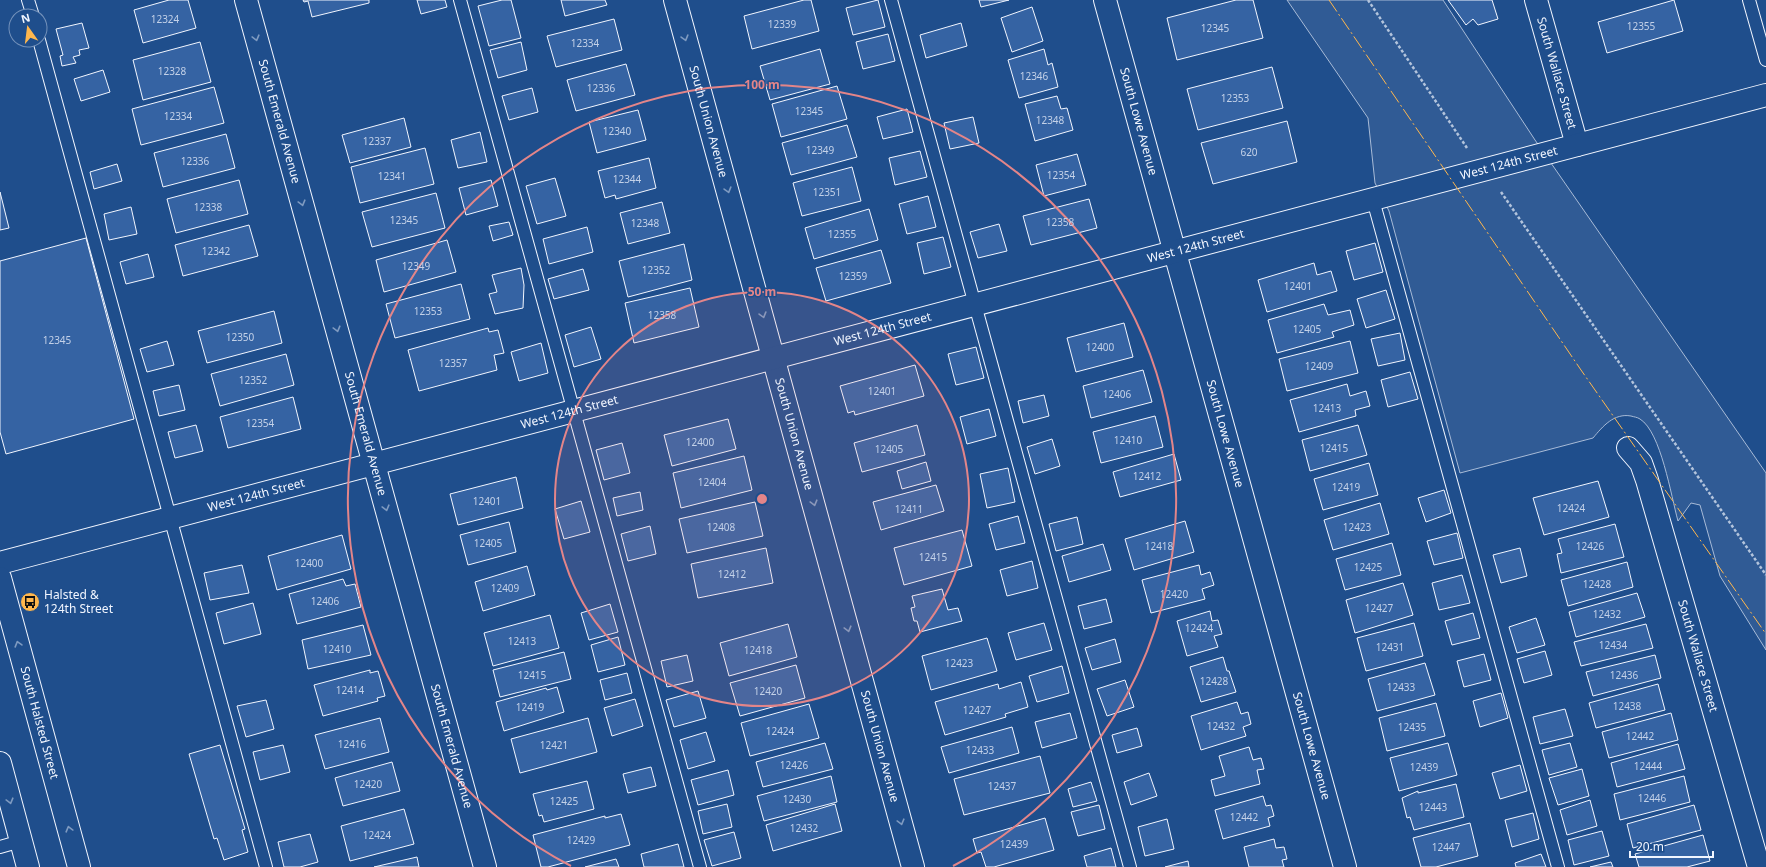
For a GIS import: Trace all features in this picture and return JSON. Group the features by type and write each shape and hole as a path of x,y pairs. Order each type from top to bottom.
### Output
{"street":[{"name":"South Emerald Avenue","path":"246,0 485,867"},
{"name":"South Union Avenue","path":"675,0 913,867"},
{"name":"South Lowe Avenue","path":"1105,0 1345,867"},
{"name":"South Wallace Street","path":"1536,0 1577,145"},
{"name":"West 124th Street","path":"0,563 1766,95"},
{"name":"South Wallace Street","path":"1628,448 1641,463 1647,480 1759,867"},
{"name":"South Halsted Street","path":"0,578 80,867"},
{"path":"0,763 28,867"}],"lane":[{"path":"460,0 700,867"},
{"path":"891,0 1130,867"},
{"path":"1749,0 1766,60"},
{"path":"41,48 266,867"},
{"path":"1373,200 1558,867"},
{"path":"0,847 21,841"}],"path":[{"path":"1368,0 1467,148"},
{"path":"1504,196 1766,575"}],"shaded area":[{"path":"1287,0 1443,0 1535,140 1766,473 1766,650 1720,576 1700,505 1691,503 1678,521 1659,450 1654,437 1647,426 1639,418 1619,416 1609,421 1593,438 1460,473 1389,211 1375,183 1368,118"}],"building":[{"path":"169,0 188,0 196,28 143,43 134,10"},
{"path":"303,0 369,0 369,3 312,17 308,1 304,2"},
{"path":"417,0 445,0 447,7 421,14"},
{"path":"502,0 511,0 521,38 489,46 478,6"},
{"path":"561,0 605,0 607,5 565,16"},
{"path":"804,0 811,0 819,31 752,49 744,16"},
{"path":"878,0 885,27 853,35 846,8"},
{"path":"979,0 1009,0 981,7"},
{"path":"1236,0 1253,0 1263,38 1177,60 1167,18"},
{"path":"1448,0 1492,0 1498,19 1478,25 1473,19 1466,25"},
{"path":"1674,0 1683,31 1607,53 1598,22"},
{"path":"1032,7 1043,41 1012,52 1001,18"},
{"path":"614,19 622,50 556,67 547,36"},
{"path":"82,23 89,48 79,50 80,55 73,57 76,63 62,66 60,56 63,55 56,29"},
{"path":"961,23 967,46 926,58 920,35"},
{"path":"888,34 895,61 863,69 856,42"},
{"path":"200,42 211,82 143,100 133,60"},
{"path":"521,42 527,70 498,78 490,50"},
{"path":"820,49 830,84 770,100 760,66"},
{"path":"1044,49 1048,65 1052,63 1058,87 1019,98 1008,60"},
{"path":"626,64 635,95 576,111 567,80"},
{"path":"1272,67 1283,108 1198,130 1187,89"},
{"path":"103,70 110,92 81,101 74,79"},
{"path":"837,86 847,119 781,137 772,104"},
{"path":"214,87 224,123 141,145 132,109"},
{"path":"532,88 538,112 509,120 502,96"},
{"path":"1057,96 1061,109 1067,108 1073,130 1035,141 1025,104"},
{"path":"907,109 913,132 883,139 877,117"},
{"path":"638,110 646,140 597,153 589,122"},
{"path":"973,117 979,143 950,149 944,123"},
{"path":"404,118 411,147 350,163 342,135"},
{"path":"1287,121 1297,162 1213,184 1201,143"},
{"path":"847,125 857,157 791,175 782,143"},
{"path":"480,132 487,162 458,168 451,140"},
{"path":"226,134 235,168 163,187 154,153"},
{"path":"425,148 434,184 360,203 351,167"},
{"path":"920,151 927,177 895,185 889,158"},
{"path":"1077,154 1086,185 1044,196 1036,165"},
{"path":"649,158 656,188 616,199 615,195 605,198 598,171"},
{"path":"117,164 122,181 94,189 90,172"},
{"path":"852,167 861,201 802,216 793,183"},
{"path":"555,178 566,216 537,224 526,186"},
{"path":"239,180 248,214 176,233 167,199"},
{"path":"491,180 498,206 466,215 459,188"},
{"path":"0,192 9,228 0,230"},
{"path":"436,193 445,228 372,247 362,212"},
{"path":"928,196 936,227 907,234 899,204"},
{"path":"1089,199 1097,228 1031,245 1023,216"},
{"path":"662,202 670,233 628,244 620,213"},
{"path":"131,207 137,234 109,240 104,214"},
{"path":"869,209 878,240 814,259 805,228"},
{"path":"509,222 513,235 493,241 489,226"},
{"path":"999,224 1007,251 978,258 970,232"},
{"path":"249,225 258,256 183,276 175,245"},
{"path":"587,227 593,252 549,264 543,239"},
{"path":"943,237 951,267 924,274 917,243"},
{"path":"86,238 134,419 6,454 0,432 0,261"},
{"path":"447,240 456,272 384,292 376,260"},
{"path":"1375,243 1383,272 1354,280 1346,251"},
{"path":"684,244 692,280 628,297 619,261"},
{"path":"881,250 891,283 826,301 816,268"},
{"path":"148,254 154,277 126,284 120,262"},
{"path":"1314,263 1317,275 1331,271 1337,291 1267,312 1258,280"},
{"path":"521,268 524,285 523,308 495,314 489,294 497,292 492,275"},
{"path":"583,269 589,290 554,299 548,279"},
{"path":"461,284 470,319 395,338 386,304"},
{"path":"690,288 699,327 634,343 625,303"},
{"path":"1386,290 1395,319 1366,328 1357,299"},
{"path":"1324,304 1328,315 1350,310 1354,325 1332,332 1334,337 1277,353 1268,320"},
{"path":"274,311 282,343 207,363 198,331"},
{"path":"1124,323 1133,357 1076,372 1067,338"},
{"path":"591,327 601,359 574,367 565,335"},
{"path":"488,328 489,332 498,330 504,353 494,355 497,370 419,391 408,350"},
{"path":"1400,333 1405,360 1378,366 1371,339"},
{"path":"167,341 174,365 147,372 140,349"},
{"path":"1350,341 1358,373 1287,391 1279,359"},
{"path":"541,343 548,373 519,381 511,352"},
{"path":"976,347 984,378 956,385 948,354"},
{"path":"286,354 294,385 220,406 211,374"},
{"path":"915,365 924,396 855,415 854,411 848,413 840,386"},
{"path":"1143,370 1152,402 1091,418 1083,386"},
{"path":"1410,372 1418,399 1388,407 1381,380"},
{"path":"1347,384 1350,396 1366,391 1370,406 1355,410 1356,416 1299,432 1290,400"},
{"path":"179,385 185,410 159,416 153,391"},
{"path":"1044,395 1049,416 1023,423 1018,401"},
{"path":"293,397 301,429 228,448 220,417"},
{"path":"989,409 996,436 967,444 960,417"},
{"path":"1155,416 1163,447 1101,463 1093,432"},
{"path":"728,419 736,449 672,466 664,435"},
{"path":"196,425 203,451 175,458 168,432"},
{"path":"917,425 925,455 862,472 854,443"},
{"path":"1358,425 1367,455 1310,471 1302,440"},
{"path":"1052,439 1060,466 1035,474 1027,447"},
{"path":"622,443 630,473 604,480 596,450"},
{"path":"1174,454 1181,480 1120,497 1113,472"},
{"path":"744,456 752,490 681,508 673,473"},
{"path":"926,462 931,481 902,489 897,471"},
{"path":"1369,463 1378,495 1323,510 1314,479"},
{"path":"1008,468 1015,502 987,508 980,474"},
{"path":"516,477 523,508 458,525 450,494"},
{"path":"1598,481 1609,517 1544,535 1533,498"},
{"path":"936,485 944,511 881,530 873,502"},
{"path":"1444,490 1451,513 1426,522 1418,498"},
{"path":"640,492 643,510 617,516 613,498"},
{"path":"581,501 590,532 564,539 555,509"},
{"path":"755,502 763,536 687,553 679,519"},
{"path":"1380,503 1389,534 1333,550 1324,520"},
{"path":"1018,516 1025,543 996,550 989,524"},
{"path":"1077,517 1083,544 1056,551 1049,524"},
{"path":"1185,521 1194,552 1134,570 1125,539"},
{"path":"509,522 516,552 468,565 460,535"},
{"path":"1615,524 1624,557 1561,573 1557,554 1562,553 1558,539"},
{"path":"650,526 656,554 628,561 621,534"},
{"path":"962,530 972,566 904,585 894,548"},
{"path":"1457,533 1463,558 1434,565 1427,541"},
{"path":"342,535 351,569 277,590 268,556"},
{"path":"1392,543 1401,575 1345,590 1336,559"},
{"path":"1103,544 1111,570 1069,582 1062,556"},
{"path":"766,548 773,583 698,598 691,564"},
{"path":"1520,548 1527,576 1501,583 1493,555"},
{"path":"1032,561 1038,588 1007,596 1000,570"},
{"path":"1627,562 1633,587 1568,606 1561,580"},
{"path":"242,565 249,593 210,600 204,573"},
{"path":"1199,565 1201,575 1210,572 1214,585 1202,589 1205,599 1151,613 1142,580"},
{"path":"527,566 535,595 483,611 475,582"},
{"path":"1462,575 1470,603 1439,610 1432,583"},
{"path":"343,579 346,586 355,584 361,607 297,624 289,594"},
{"path":"1403,583 1413,615 1355,633 1346,600"},
{"path":"942,589 948,610 958,608 962,621 920,632 917,621 914,621 911,608 915,607 912,596"},
{"path":"1637,593 1645,617 1576,637 1569,612"},
{"path":"1106,599 1112,622 1084,629 1078,606"},
{"path":"253,603 261,634 224,644 216,613"},
{"path":"610,604 618,632 589,640 581,613"},
{"path":"1210,611 1212,621 1218,620 1222,634 1214,636 1218,647 1187,656 1177,621"},
{"path":"1473,613 1480,638 1452,645 1445,621"},
{"path":"550,615 559,648 493,666 484,633"},
{"path":"1536,618 1545,645 1517,653 1509,627"},
{"path":"1044,623 1052,650 1016,660 1008,633"},
{"path":"1414,623 1423,656 1366,671 1357,638"},
{"path":"788,624 797,657 729,676 720,643"},
{"path":"1646,624 1653,648 1581,666 1574,642"},
{"path":"363,625 371,655 308,669 302,640"},
{"path":"618,637 625,665 598,672 591,645"},
{"path":"987,638 997,671 931,690 922,656"},
{"path":"1115,639 1121,662 1092,670 1085,648"},
{"path":"1545,651 1552,675 1524,683 1517,659"},
{"path":"564,652 571,679 500,697 493,670"},
{"path":"1484,654 1491,680 1464,687 1457,661"},
{"path":"687,655 693,681 667,687 661,661"},
{"path":"1655,655 1661,678 1593,696 1586,672"},
{"path":"1223,657 1236,692 1201,702 1190,667"},
{"path":"1425,663 1435,695 1377,711 1368,679"},
{"path":"796,665 805,698 740,716 730,683"},
{"path":"1062,666 1069,693 1037,702 1029,676"},
{"path":"370,670 370,673 378,671 385,696 377,698 378,701 323,716 314,685"},
{"path":"627,673 632,693 605,700 600,680"},
{"path":"1125,680 1134,707 1107,716 1097,689"},
{"path":"1021,682 1028,707 1005,714 1006,717 945,735 935,702 998,684 999,689"},
{"path":"1658,684 1665,710 1596,728 1589,703"},
{"path":"557,687 564,712 504,731 496,702 546,688 547,690"},
{"path":"698,691 706,718 674,727 666,700"},
{"path":"1501,693 1508,718 1480,727 1473,701"},
{"path":"635,699 643,726 612,736 604,708"},
{"path":"266,700 274,729 246,737 237,706"},
{"path":"1237,702 1241,714 1248,712 1251,724 1243,727 1246,736 1201,750 1191,716"},
{"path":"1436,703 1445,736 1387,751 1379,718"},
{"path":"809,704 819,738 750,756 741,723"},
{"path":"1565,709 1573,736 1540,744 1533,717"},
{"path":"1070,713 1077,738 1042,748 1035,722"},
{"path":"1671,713 1678,740 1609,758 1602,732"},
{"path":"380,718 389,752 325,769 315,735"},
{"path":"588,718 597,752 520,773 511,739"},
{"path":"1012,727 1019,753 949,773 941,747"},
{"path":"1137,728 1142,746 1117,753 1112,735"},
{"path":"706,732 715,761 688,769 680,740"},
{"path":"825,743 833,769 763,787 756,762"},
{"path":"1448,743 1457,775 1399,791 1390,758"},
{"path":"1570,743 1577,767 1549,775 1542,750"},
{"path":"1678,744 1685,769 1617,787 1611,763"},
{"path":"220,745 245,829 242,830 248,852 224,860 217,838 214,839 189,754"},
{"path":"283,745 290,772 260,780 253,752"},
{"path":"1249,747 1253,760 1261,758 1264,769 1257,770 1260,784 1215,796 1211,780 1225,776 1219,756"},
{"path":"1040,756 1050,793 964,815 954,779"},
{"path":"392,762 400,791 343,806 335,778"},
{"path":"1520,765 1527,791 1500,799 1492,773"},
{"path":"651,767 656,786 628,793 623,774"},
{"path":"1582,769 1589,796 1558,805 1549,778"},
{"path":"728,770 734,795 698,805 691,780"},
{"path":"1149,773 1157,796 1131,805 1124,782"},
{"path":"831,776 837,802 764,821 757,796"},
{"path":"1684,776 1690,802 1620,820 1614,794"},
{"path":"587,781 594,809 544,822 542,815 539,816 533,794"},
{"path":"1091,782 1097,801 1073,807 1068,789"},
{"path":"1456,784 1464,817 1414,830 1410,817 1407,818 1402,798 1418,791 1418,793"},
{"path":"1263,796 1266,806 1271,805 1274,816 1268,818 1270,826 1223,839 1215,810"},
{"path":"1590,800 1597,826 1567,835 1560,810"},
{"path":"727,804 732,827 703,834 698,811"},
{"path":"835,804 842,831 773,851 766,825"},
{"path":"1099,805 1105,829 1078,836 1071,812"},
{"path":"1694,805 1701,830 1633,848 1627,824"},
{"path":"404,809 414,844 350,861 341,826"},
{"path":"1533,813 1539,839 1512,847 1505,820"},
{"path":"621,814 630,845 548,867 541,867 533,835 605,816 605,818"},
{"path":"1045,818 1054,850 994,867 986,867 981,852 977,853 973,839"},
{"path":"1167,819 1174,849 1145,856 1138,827"},
{"path":"1470,823 1478,856 1436,867 1421,867 1413,838"},
{"path":"1602,831 1609,856 1574,865 1568,840"},
{"path":"734,832 741,858 712,866 704,840"},
{"path":"310,834 318,862 300,867 284,867 278,842"},
{"path":"1703,835 1710,861 1687,867 1639,867 1635,854"},
{"path":"1274,839 1276,848 1284,847 1287,859 1282,860 1284,867 1249,867 1244,847"},
{"path":"678,844 684,867 644,867 641,854"},
{"path":"1111,848 1116,867 1087,867 1084,856"},
{"path":"1541,854 1546,867 1516,867 1515,863"},
{"path":"417,857 419,867 374,867"},
{"path":"616,859 619,867 585,867"},
{"path":"1188,861 1189,867 1165,867"},
{"path":"1611,862 1613,867 1590,867"}],"power":[{"path":"1329,0 1581,370 1766,634"}],"place":[{"name":"Halsted & 124th Street","path":"30,602"}]}
